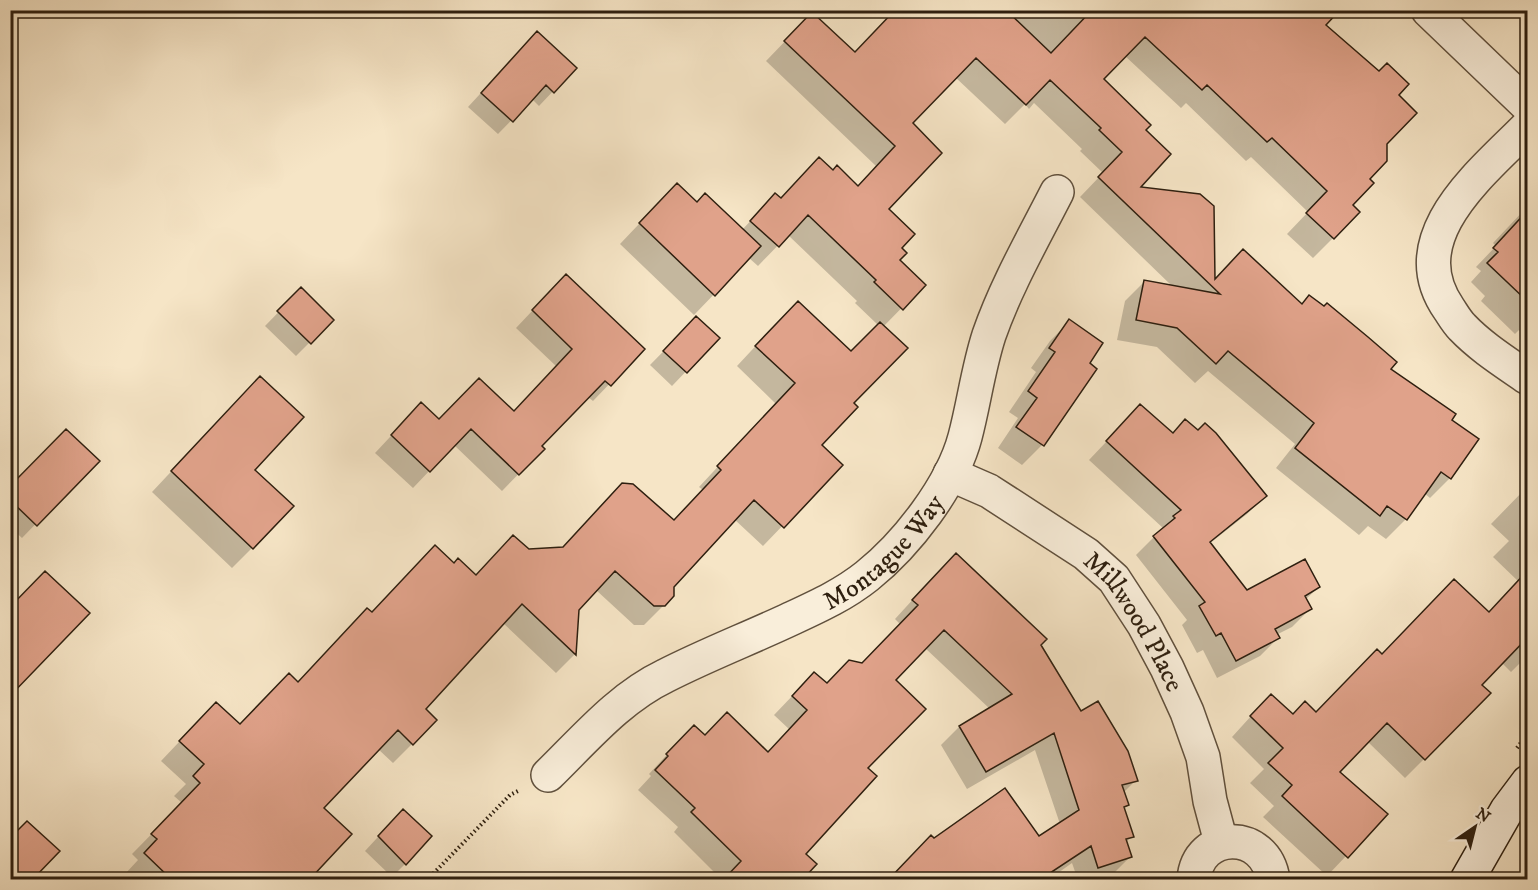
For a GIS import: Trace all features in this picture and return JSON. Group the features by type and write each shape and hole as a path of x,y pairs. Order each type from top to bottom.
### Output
{"street":[{"path":"1428,10 1527,106"},
{"path":"1527,126 1461,195 1446,217 1435,243 1433,271 1440,297 1461,326 1527,378"},
{"name":"Montague Way","path":"548,775 631,696 664,676 836,598 868,575 899,545 929,508 950,474 965,438 980,367 1001,303 1057,192"},
{"name":"Millwood Place","path":"950,474 989,491 1086,554 1114,579 1144,625 1187,712 1203,757 1210,801 1221,842"},
{"path":"1467,879 1507,810 1527,782"},
{"path":"1194,879 1194,871 1203,855 1221,842 1239,842 1256,847 1266,858 1273,879"}],"path":[{"path":"427,879 510,795 548,775"},
{"path":"1520,879 1527,862"}],"building":[{"path":"895,10 1006,10 1051,53 1092,10 1340,10 1326,25 1379,71 1387,63 1409,84 1399,95 1417,113 1387,144 1387,161 1370,179 1374,183 1353,205 1360,212 1334,239 1306,213 1327,191 1272,138 1267,142 1207,85 1202,90 1145,37 1104,79 1151,125 1146,130 1171,154 1141,187 1200,194 1214,206 1215,279 1243,249 1302,304 1309,295 1324,306 1327,303 1397,362 1391,369 1456,414 1452,420 1479,439 1451,479 1441,472 1407,520 1387,506 1380,516 1295,448 1314,423 1228,351 1216,364 1177,328 1136,320 1144,280 1220,294 1098,177 1122,152 1099,130 1101,128 1050,80 1026,105 976,58 913,123 942,153 889,209 915,234 902,248 907,253 900,260 926,285 903,310 874,282 876,280 808,215 779,247 750,221 775,193 781,198 819,157 833,170 837,165 858,186 895,146 784,41 812,12 855,52"},
{"path":"537,31 577,68 554,93 546,85 513,122 481,93"},
{"path":"677,183 697,202 705,193 761,246 715,296 639,223"},
{"path":"1527,211 1527,301 1487,263 1498,252 1493,248"},
{"path":"566,274 645,349 611,386 605,381 542,446 545,449 519,475 471,429 430,472 391,435 421,402 439,419 479,378 514,411 572,349 532,310"},
{"path":"301,287 334,320 311,344 277,311"},
{"path":"798,301 851,351 880,322 908,348 854,403 858,407 822,445 843,465 784,528 754,500 674,587 674,596 665,606 654,606 615,571 579,610 576,655 522,604 426,709 437,720 413,745 398,730 324,808 352,834 310,879 171,879 144,853 157,839 151,834 200,783 193,776 204,764 179,741 216,702 240,724 289,673 298,682 367,608 372,612 435,545 454,563 458,558 476,575 513,535 529,549 563,547 622,483 633,484 674,520 721,470 717,466 795,383 755,346"},
{"path":"696,316 720,338 687,373 663,351"},
{"path":"1069,319 1103,343 1090,363 1097,369 1044,446 1016,427 1037,398 1028,391 1055,352 1049,348"},
{"path":"260,376 304,417 255,470 294,506 253,549 171,471"},
{"path":"1140,404 1173,433 1185,419 1198,430 1205,423 1216,433 1267,496 1210,542 1247,590 1305,559 1320,587 1305,596 1312,609 1275,629 1280,638 1236,661 1221,633 1216,636 1199,606 1205,602 1153,536 1181,510 1106,441"},
{"path":"66,429 100,461 37,526 10,500 10,486"},
{"path":"956,553 1047,639 1041,645 1081,711 1098,701 1128,751 1138,781 1122,785 1129,805 1124,807 1134,837 1126,839 1132,857 1098,868 1091,846 1041,879 889,879 931,835 934,838 1005,788 1039,836 1079,810 1054,733 986,772 959,726 1012,694 944,630 896,680 926,709 868,768 877,776 806,854 817,864 803,879 724,879 741,861 691,812 695,808 655,770 668,756 666,754 694,725 705,735 727,712 768,752 807,710 792,696 814,672 827,683 849,660 862,663 918,605 912,600"},
{"path":"45,571 90,613 10,696 10,607"},
{"path":"1527,571 1527,638 1482,685 1491,693 1425,760 1387,723 1340,772 1388,814 1348,858 1282,796 1292,785 1268,763 1283,748 1250,716 1271,694 1293,714 1305,701 1316,712 1377,649 1382,654 1454,579 1489,612"},
{"path":"403,809 432,836 406,865 378,836"},
{"path":"27,821 60,851 33,879 10,879 10,838"}]}
